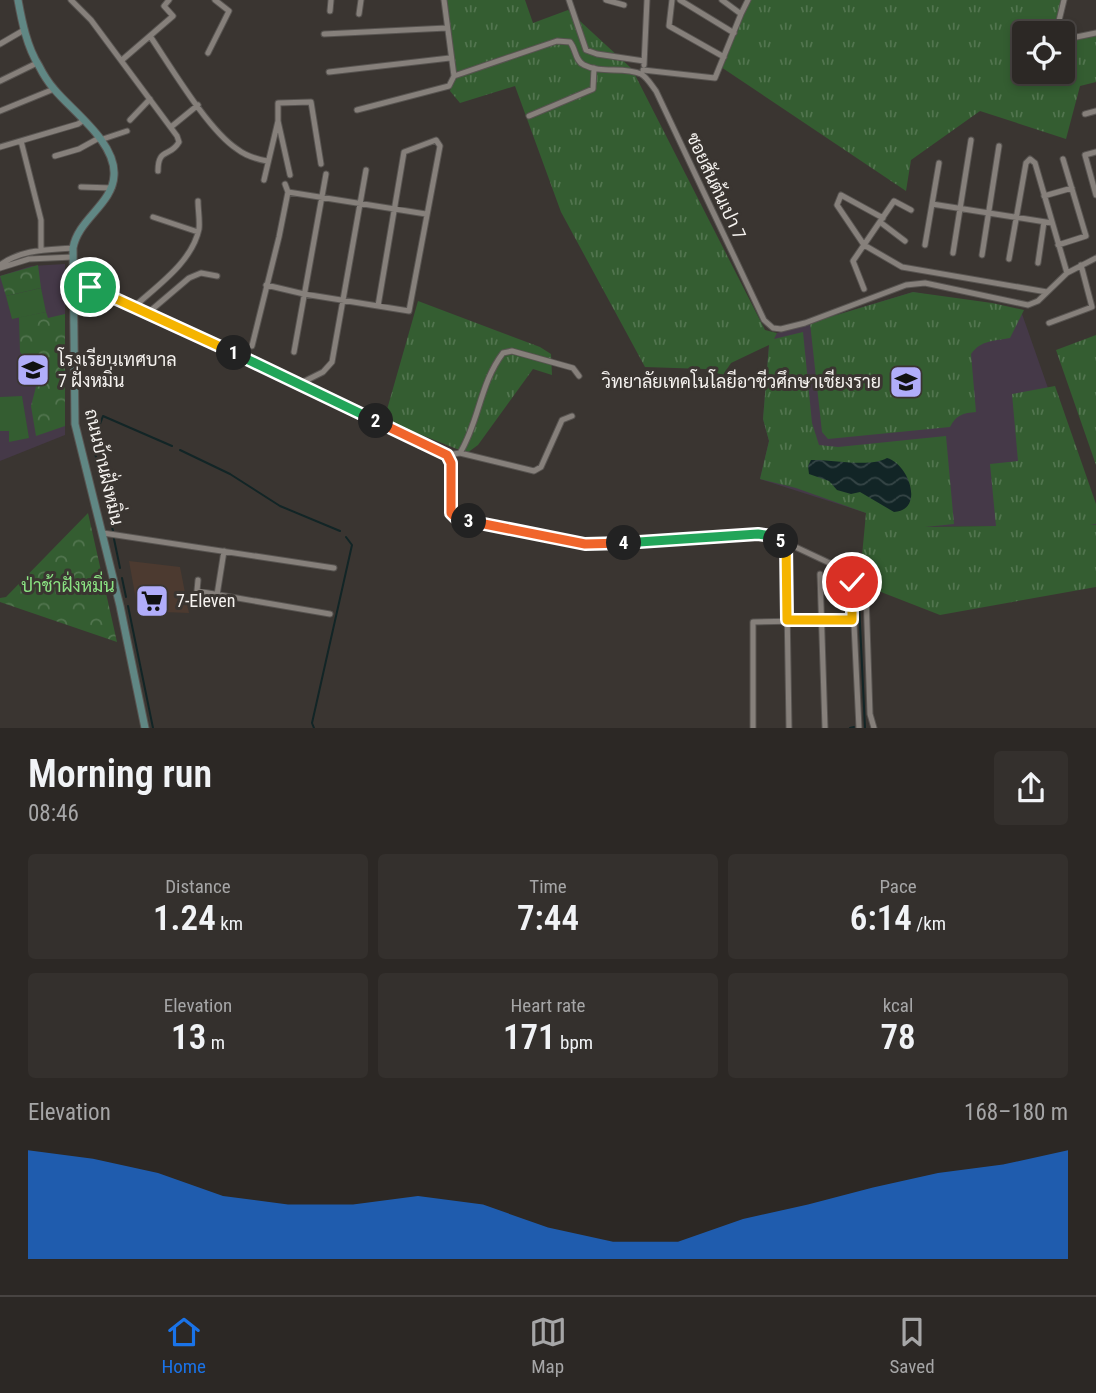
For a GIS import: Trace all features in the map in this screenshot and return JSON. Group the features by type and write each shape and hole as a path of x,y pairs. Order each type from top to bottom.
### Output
{"street":[{"path":"18,0 24,30 37,63 54,89 99,139 114,166 115,176 111,188 81,187"},
{"path":"71,0 91,20 122,60 179,142 176,147 161,155 158,161 159,172"},
{"path":"122,60 173,16 164,6 169,0"},
{"path":"208,53 229,11 215,0"},
{"path":"330,11 331,0"},
{"path":"359,14 361,0"},
{"path":"357,110 449,86 454,76 444,0"},
{"path":"569,0 586,50 644,61"},
{"path":"606,0 624,5"},
{"path":"642,72 647,0"},
{"path":"672,0 668,24 670,28 724,57"},
{"path":"680,0 734,33"},
{"path":"722,0 741,14"},
{"path":"454,76 557,41 570,42 582,65 594,68 712,79 717,76 748,0"},
{"path":"1059,21 1064,0"},
{"path":"324,34 447,28"},
{"path":"0,44 24,30"},
{"path":"1075,37 1096,33"},
{"path":"150,36 216,129 236,149 252,158 267,161"},
{"path":"329,72 450,58"},
{"path":"0,80 37,63"},
{"path":"529,116 593,89 594,68"},
{"name":"ซอยสันต้นเปา 7","path":"642,72 656,91 764,320 773,328 781,329 805,323 906,285 925,283 1028,305 1038,301 1047,292"},
{"path":"0,111 54,89"},
{"path":"130,120 150,99"},
{"path":"290,176 278,121 278,103 311,102 321,164"},
{"path":"171,127 198,105"},
{"path":"1085,114 1096,111"},
{"path":"0,148 79,124 84,120"},
{"path":"264,180 278,121"},
{"path":"55,156 127,131"},
{"path":"266,285 304,295 409,311 440,146 436,140 404,152 378,306"},
{"path":"953,253 971,140"},
{"path":"21,141 41,220 41,250"},
{"path":"982,255 999,146"},
{"path":"1096,152 1085,155 1096,194"},
{"path":"1058,245 1086,236 1063,159"},
{"path":"1009,259 1028,160 1032,160 1067,273"},
{"path":"925,245 939,163"},
{"path":"299,384 323,372 332,362 366,170"},
{"path":"294,352 326,174"},
{"path":"252,346 279,237 288,192 285,184"},
{"name":"ถนนบ้านฝั่งหมิ่น","path":"111,188 79,230 73,248 75,424 103,533 145,728"},
{"path":"1044,196 1072,188"},
{"path":"288,192 426,214"},
{"path":"905,241 881,220 841,195 837,205 864,245 902,267 1047,292 1067,273 1096,258"},
{"path":"135,306 183,261 198,232 198,201"},
{"path":"864,289 853,261 894,201 911,210"},
{"path":"932,204 1052,223"},
{"path":"153,217 198,232"},
{"path":"1038,263 1044,222"},
{"path":"0,267 11,257 27,251 73,248"},
{"path":"0,267 29,259 73,257"},
{"path":"1049,323 1093,307 1081,265"},
{"path":"149,312 189,278 201,274 217,276"},
{"path":"73,281 149,312 447,455 460,453 534,471 541,467 562,420 572,416"},
{"path":"1086,284 1096,282"},
{"path":"460,453 487,380 503,354 512,351 573,368 579,376"},
{"path":"447,455 451,463 451,513 456,518 585,544 758,534 772,536 870,582 866,594 870,714 874,728"},
{"path":"103,533 334,568"},
{"path":"786,543 789,728"},
{"path":"217,595 224,551"},
{"path":"820,574 825,728"},
{"path":"198,580 197,592 330,614"},
{"path":"852,582 859,728"},
{"path":"754,728 753,622 852,620"}],"shaded area":[{"name":"โรงเรียนเทศบาล 7 ฝั่งหมิ่น","path":"65,264 65,435 0,461 0,276 31,266"},
{"name":"วิทยาลัยเทคโนโลยีอาชีวศึกษาเชียงราย","path":"913,292 1021,311 1096,516 1096,525 910,527 760,479 769,441 763,419 769,344 777,333"},
{"path":"129,561 180,567 189,613 138,611"}],"green space":[{"path":"445,0 525,0 533,23 568,10 632,69 765,330 777,333 774,339 803,332 812,423 819,445 838,447 946,436 954,524 925,527 996,526 990,464 1018,461 1012,394 1055,386 1096,504 1096,524 1090,524 1096,525 1096,587 940,615 881,592 860,577 866,513 796,488 760,479 769,441 763,419 769,345 731,363 723,375 705,369 645,367 561,212 515,86 460,103 450,91 454,76"},
{"path":"748,0 1065,0 1061,21 1012,21 1012,84 1075,84 1075,40 1096,36 1096,82 1080,86 1066,139 980,111 911,160 906,191 721,67"},
{"path":"38,265 41,288 6,296 0,276"},
{"path":"41,288 46,312 12,319 6,296"},
{"path":"913,292 1024,310 1010,338 984,344 971,354 976,412 960,415 950,427 828,439 822,432 810,323"},
{"path":"418,301 540,347 551,354 552,375 533,369 478,445 467,453 384,420"},
{"path":"46,312 48,318 65,314 65,426 36,436 31,406 38,379 20,352 19,317"},
{"path":"1096,335 1096,465 1056,350"},
{"path":"22,396 29,438 9,442 9,431 0,431 0,397"},
{"name":"ป่าช้าฝั่งหมิ่น","path":"88,513 117,642 0,602 0,598 6,597"}],"water":[{"path":"887,458 902,469 910,486 909,504 894,512 860,492 851,494 837,490 829,481 809,474 808,466 811,460 861,463"}],"waterway":[{"path":"101,481 93,443 103,416 172,446"},
{"path":"180,450 230,474 280,506 340,531"},
{"path":"103,490 113,531"},
{"path":"314,728 312,723 352,545 346,537"},
{"path":"114,539 120,568"},
{"path":"122,578 126,597"},
{"path":"858,582 865,728"},
{"path":"128,606 153,728"},
{"path":"850,728 854,727"}],"place":[{"name":"โรงเรียนเทศบาล 7 ฝั่งหมิ่น","path":"33,370"},
{"name":"วิทยาลัยเทคโนโลยีอาชีวศึกษาเชียงราย","path":"906,382"},
{"name":"7-Eleven","path":"152,601"}],"route":[{"path":"90,287 149,312 447,455 451,463 451,513 456,518 585,544 602,545 758,534 772,536 786,543 787,620 852,620 852,582"}]}
